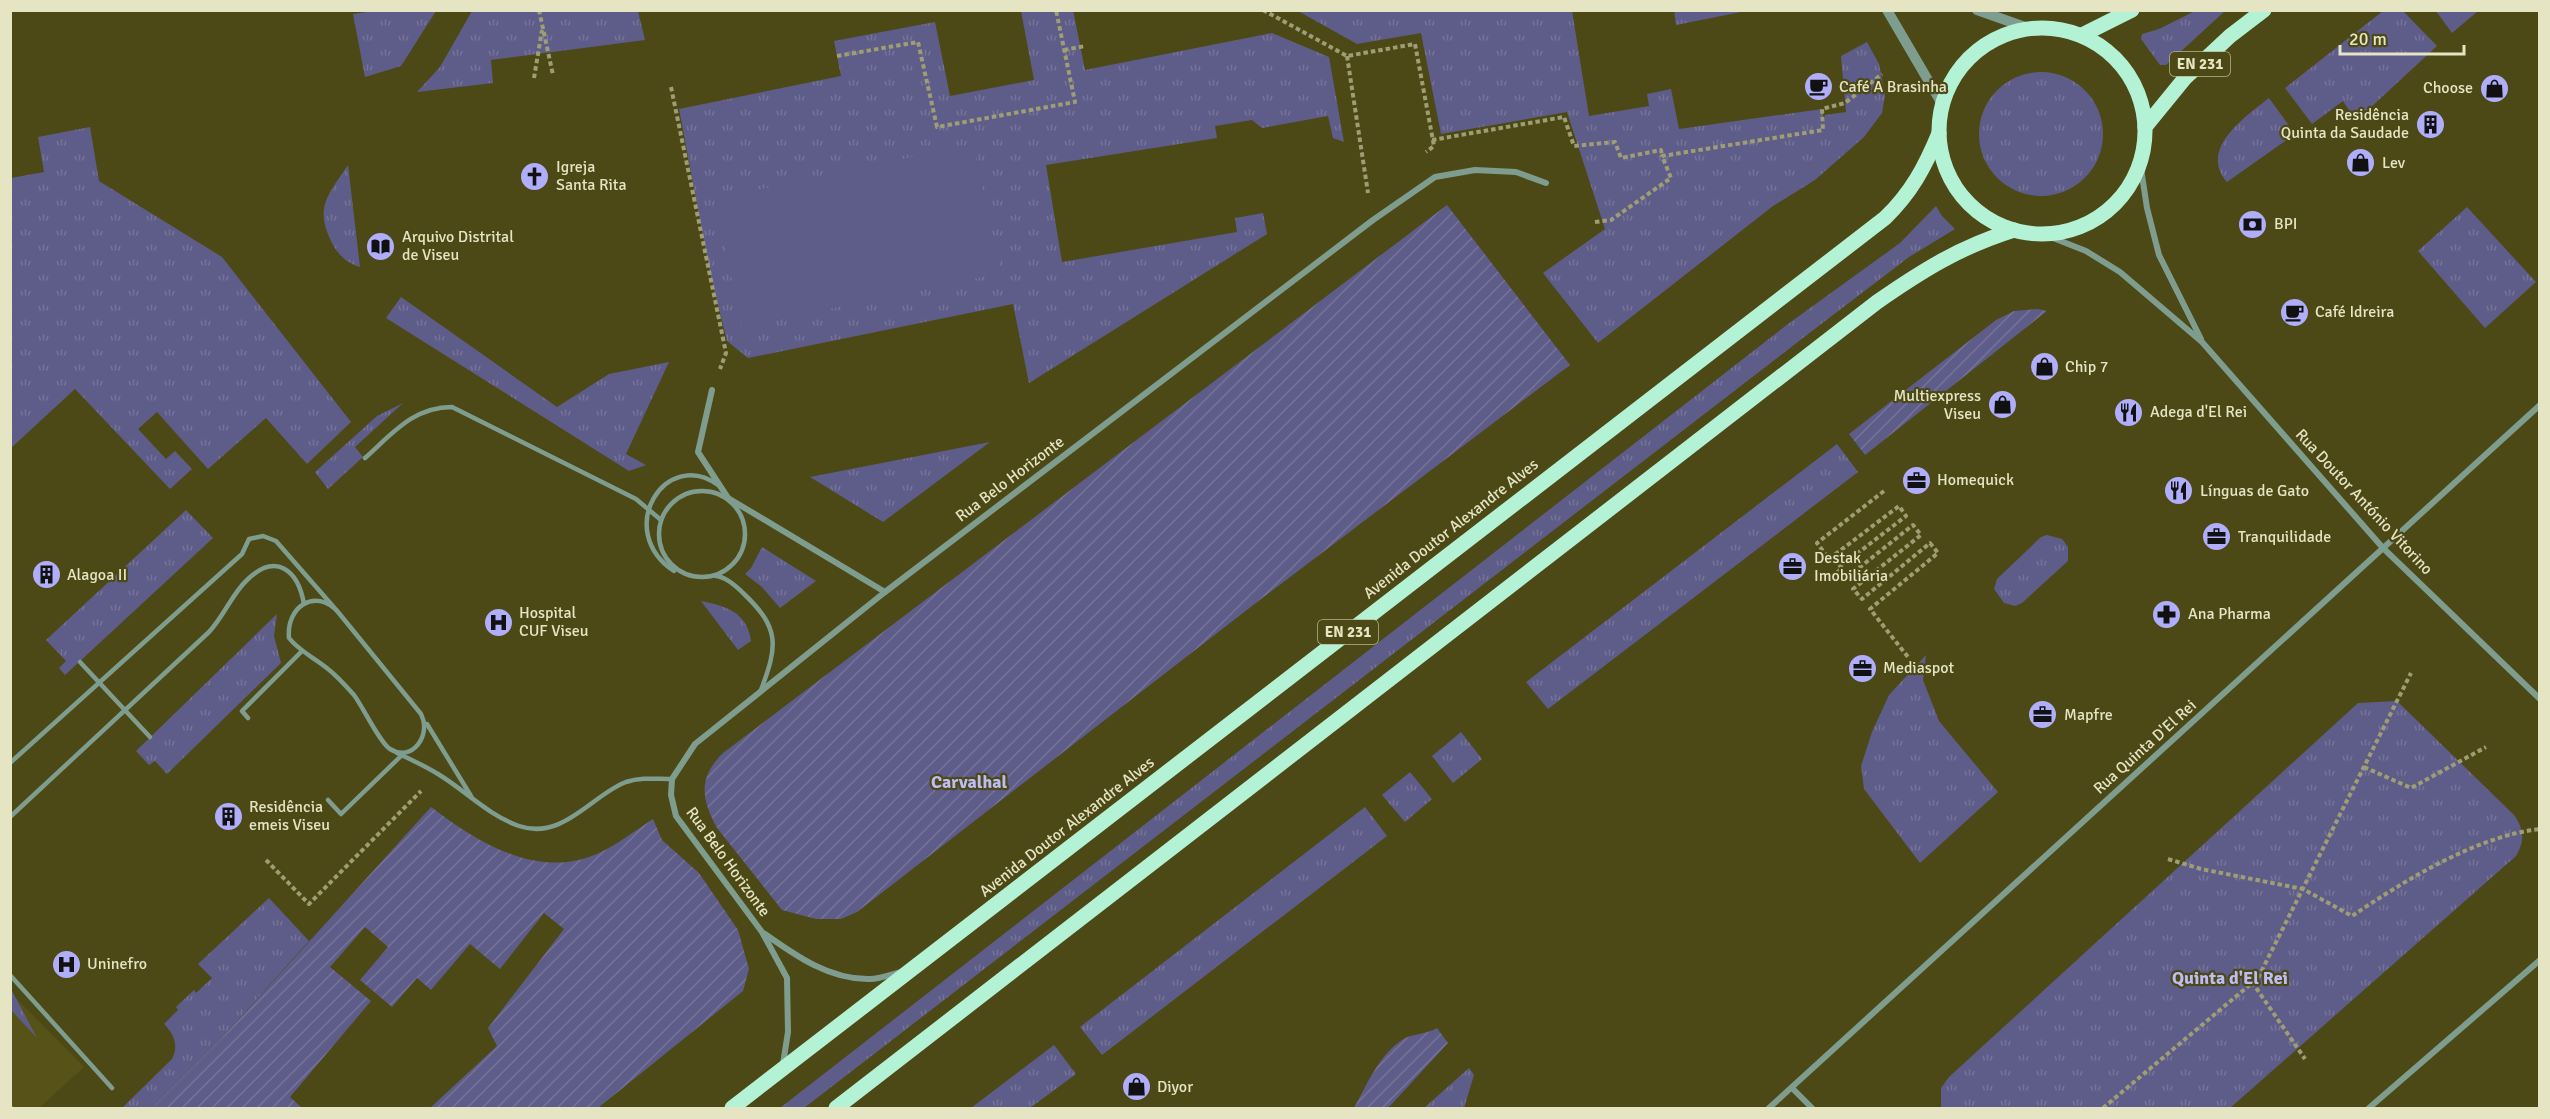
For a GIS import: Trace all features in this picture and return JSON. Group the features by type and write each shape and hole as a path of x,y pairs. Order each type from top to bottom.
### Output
{"main road":[{"path":"2082,35 2132,10"},
{"name":"EN 231","path":"2145,127 2185,78 2230,36 2264,10"},
{"name":"EN 231","path":"2028,28 2055,28 2082,35 2107,50 2127,72 2140,98 2145,127 2140,162 2126,191 2104,214 2074,229 2043,234 2014,230 1984,216 1960,194 1945,166 1939,133 1942,104 1954,76 1974,53 1999,37 2028,28"},
{"name":"Avenida Doutor Alexandre Alves","path":"732,1108 1885,218 1903,201 1917,180 1939,133"},
{"name":"EN 231","path":"836,1108 1877,302 1925,268 1983,240 2014,230"}],"street":[{"path":"1887,10 1942,104"},
{"path":"1977,10 2028,28"},
{"name":"Rua Doutor António Vitorino","path":"2140,162 2147,208 2159,255 2202,342"},
{"name":"Rua Belo Horizonte","path":"782,1070 788,1032 787,978 762,932 676,816 671,795 672,779 695,744 885,592 1364,227 1435,177 1475,170 1516,172 1546,183"},
{"name":"Rua Doutor António Vitorino","path":"2043,234 2086,251 2120,272 2202,342 2383,548 2540,699"},
{"path":"712,390 698,452 726,495 885,592"},
{"name":"Rua Quinta D'El Rei","path":"1769,1108 2540,405"},
{"name":"Rua Belo Horizonte","path":"762,932 796,956 833,974 870,979 911,970"},
{"path":"2369,1108 2540,960"},
{"path":"1792,1088 1812,1108"}],"lane":[{"path":"364,458 423,410 452,407 636,499 661,520"},
{"path":"713,576 727,570 736,561 743,548 746,534 738,509 711,480 699,475 683,477 668,483 657,494 649,509 646,524 648,539 655,554 677,573 700,577 722,577 739,589 765,617 774,648 761,691"},
{"path":"687,574 674,567 664,556 659,542 661,520 672,502 684,494 698,490 726,495"},
{"path":"10,764 242,554 249,539 257,536 268,537 276,541 338,612 421,714 444,756 474,801"},
{"path":"10,817 220,620 246,580 257,572 267,567 278,566 288,569 297,580 304,604"},
{"path":"338,612 326,602 311,601 304,604 293,614 288,632 289,638 302,651 329,670 355,696 390,749 438,774 495,815 521,827 545,827 567,821 623,783 641,778 672,779"},
{"path":"249,718 242,711 302,651"},
{"path":"80,662 150,736"},
{"path":"390,749 399,752 410,751 420,743 425,726 421,714"},
{"path":"328,800 341,814 402,755"},
{"path":"10,975 112,1088"}],"path":[{"path":"539,10 553,75"},
{"path":"837,56 918,42 937,127 1075,102 1056,10"},
{"path":"1263,10 1347,56 1414,44 1434,146 1424,153"},
{"path":"534,78 542,26"},
{"path":"1064,50 1085,46"},
{"path":"1347,56 1368,197 1377,189"},
{"path":"1662,156 1823,130 1822,109 1845,103 1882,74"},
{"path":"671,87 726,354 712,390"},
{"path":"1432,140 1563,117 1574,146 1615,142 1621,158 1661,150 1671,178 1611,220 1595,222"},
{"path":"1884,491 1817,543 1830,559 1899,506 1906,516 1837,569 1845,579 1913,525 1921,535 1853,589 1862,599 1930,543 1938,553 1869,609 1908,657"},
{"path":"2103,1108 2258,978 2411,673"},
{"path":"2364,766 2411,788 2486,747"},
{"path":"266,860 309,904 438,774"},
{"path":"2168,859 2201,869 2302,889 2352,916 2397,886 2451,857 2522,831 2540,829"},
{"path":"2252,982 2305,1059"}],"shaded area":[{"path":"10,992 84,1067 39,1108 11,1108"}],"green space":[{"path":"1073,10 1085,70 1272,33 1329,57 1344,142 1333,138 1328,116 1262,128 1252,120 1215,126 1217,138 1046,165 1062,262 1237,232 1235,218 1263,213 1267,234 1029,383 1013,304 748,358 727,341 710,273 679,109 841,76 834,41 935,22 950,96 1034,80 1021,11"},
{"path":"1674,10 1746,10 1746,11 1676,25"},
{"path":"374,11 436,11 401,66 365,77 353,14"},
{"path":"472,11 638,11 645,40 491,60 493,83 417,92 440,67"},
{"path":"1298,11 1572,11 1589,116 1649,106 1647,94 1671,89 1679,129 1822,109 1824,122 1825,115 1846,112 1841,56 1867,42 1879,64 1885,95 1882,113 1864,137 1815,180 1773,206 1598,343 1543,273 1605,229 1567,112 1441,134 1421,33 1357,44"},
{"path":"2195,11 2225,11 2166,65 2160,65 2141,39 2142,34 2159,29"},
{"path":"2383,11 2403,11 2437,46 2356,121 2343,101 2312,124 2285,88"},
{"path":"2436,11 2478,11 2452,33"},
{"path":"2041,72 2065,77 2085,90 2098,110 2103,134 2098,158 2085,178 2065,191 2041,196 2017,191 1997,178 1984,158 1979,134 1984,110 1997,90 2017,77"},
{"path":"2269,98 2295,134 2227,182 2219,170 2218,158 2221,146 2248,114"},
{"path":"90,127 99,181 222,257 351,422 307,464 266,418 208,469 157,412 138,429 166,459 175,451 192,469 170,489 75,389 11,448 11,178 44,172 38,137"},
{"path":"973,144 1001,273 742,327 715,199"},
{"path":"348,165 360,267 347,261 338,252 332,243 324,220 329,194"},
{"path":"1447,205 1570,365 1261,599 857,912 841,919 816,919 782,910 717,828 708,807 705,798 706,780 709,771 723,753"},
{"path":"1936,206 1955,229 1909,257 1799,341 804,1108 780,1108 1788,324 1900,243"},
{"path":"2467,207 2536,282 2485,328 2418,251"},
{"path":"401,297 557,407 609,374 669,362 626,454 646,465 629,471 386,318"},
{"path":"2038,309 2047,311 1865,455 1849,434 1996,320 2014,311"},
{"path":"403,403 355,447 363,457 328,489 315,472 377,416"},
{"path":"990,442 883,522 810,477"},
{"path":"1837,444 1858,472 1548,709 1526,682"},
{"path":"186,510 213,538 65,675 59,668 66,661 46,640"},
{"path":"2047,535 2062,539 2068,547 2068,561 2022,603 2015,606 2004,603 1994,589 1997,579 2041,537"},
{"path":"762,547 816,581 780,608 762,587 745,574 751,568"},
{"path":"701,601 719,605 734,612 745,623 751,641 738,650"},
{"path":"277,614 274,636 281,663 167,774 155,761 149,765 136,751"},
{"path":"1926,655 1923,680 1939,721 1998,792 1920,863 1864,789 1861,766 1872,732 1889,695"},
{"path":"2397,701 2514,815 2520,825 2522,835 2516,856 2230,1108 1941,1108 1941,1088 1949,1077 2358,703"},
{"path":"1461,732 1482,759 1453,783 1432,756"},
{"path":"1410,772 1432,799 1405,822 1382,795"},
{"path":"431,807 468,833 510,854 554,863 576,860 599,853 653,819 662,840 699,873 738,930 749,969 743,991 598,1108 430,1108 497,1046 488,1028 564,929 544,913 500,969 470,944 431,990 417,978 392,1007 360,980 388,947 365,927 330,967 371,1001 290,1097 302,1108 152,1108 221,1039"},
{"path":"1365,807 1387,836 1102,1055 1080,1027"},
{"path":"269,898 309,941 221,1039 152,1108 122,1108 172,1059 175,1049 174,1040 164,1024 178,1010 176,1007 194,990 196,993 212,978 198,964"},
{"path":"10,987 37,1038 11,1010"},
{"path":"1437,1028 1448,1043 1390,1106 1387,1108 1354,1108 1386,1054 1402,1040"},
{"path":"1054,1045 1076,1074 1030,1108 971,1108"},
{"path":"1469,1068 1474,1075 1464,1108 1424,1108"}],"place":[{"name":"Café A Brasinha","path":"1818,87"},
{"name":"Choose","path":"2494,88"},
{"name":"Residência Quinta da Saudade","path":"2430,124"},
{"name":"Lev","path":"2361,163"},
{"name":"Igreja Santa Rita","path":"535,176"},
{"name":"BPI","path":"2253,224"},
{"name":"Arquivo Distrital de Viseu","path":"381,246"},
{"name":"Café Idreira","path":"2294,312"},
{"name":"Chip 7","path":"2044,367"},
{"name":"Multiexpress Viseu","path":"2002,405"},
{"name":"Adega d'El Rei","path":"2129,412"},
{"name":"Homequick","path":"1916,480"},
{"name":"Línguas de Gato","path":"2179,491"},
{"name":"Tranquilidade","path":"2217,537"},
{"name":"Destak Imobiliária","path":"1793,567"},
{"name":"Alagoa II","path":"46,575"},
{"name":"Ana Pharma","path":"2167,614"},
{"name":"Hospital CUF Viseu","path":"498,622"},
{"name":"Mediaspot","path":"1862,668"},
{"name":"Mapfre","path":"2043,715"},
{"name":"Residência emeis Viseu","path":"228,816"},
{"name":"Uninefro","path":"66,964"},
{"name":"Diyor","path":"1136,1087"}],"district":[{"name":"Carvalhal","path":"969,782"},
{"name":"Quinta d'El Rei","path":"2230,978"}]}
